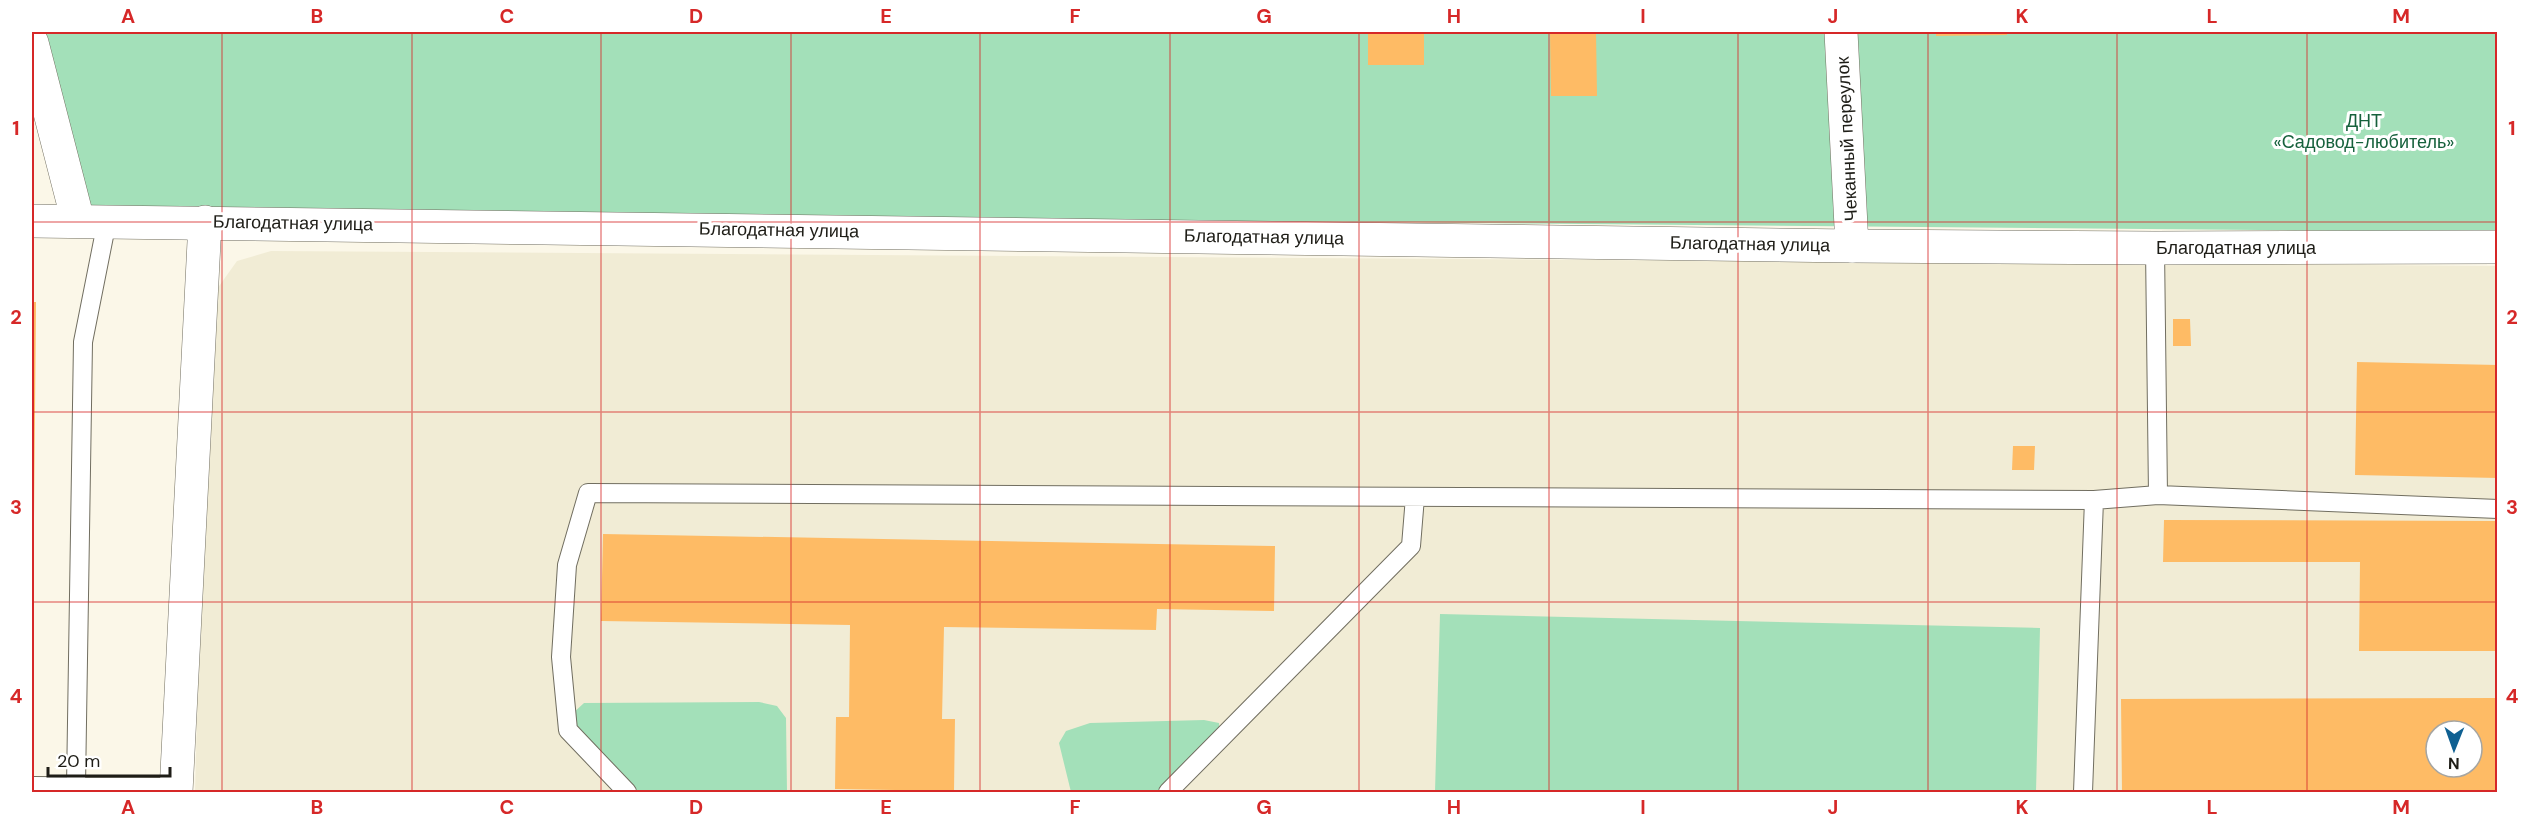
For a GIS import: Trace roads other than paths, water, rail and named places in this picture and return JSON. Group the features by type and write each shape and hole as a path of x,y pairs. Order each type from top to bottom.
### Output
{"street":[{"name":"Чеканный переулок","path":"1841,32 1852,246"},
{"path":"32,43 92,221"},
{"name":"Благодатная улица","path":"32,221 1852,246 2498,248"},
{"path":"177,790 205,222"}],"lane":[{"path":"76,786 83,342 92,221"},
{"path":"2155,248 2158,495"},
{"path":"627,792 568,730 561,657 567,565 588,493 2094,500 2158,495 2498,508"},
{"path":"1168,792 1411,546 1415,497"},
{"path":"2083,792 2094,500"},
{"path":"32,786 177,790"}],"park label":[{"name":"ДНТ «Садовод-любитель»","path":"2364,131"}]}
